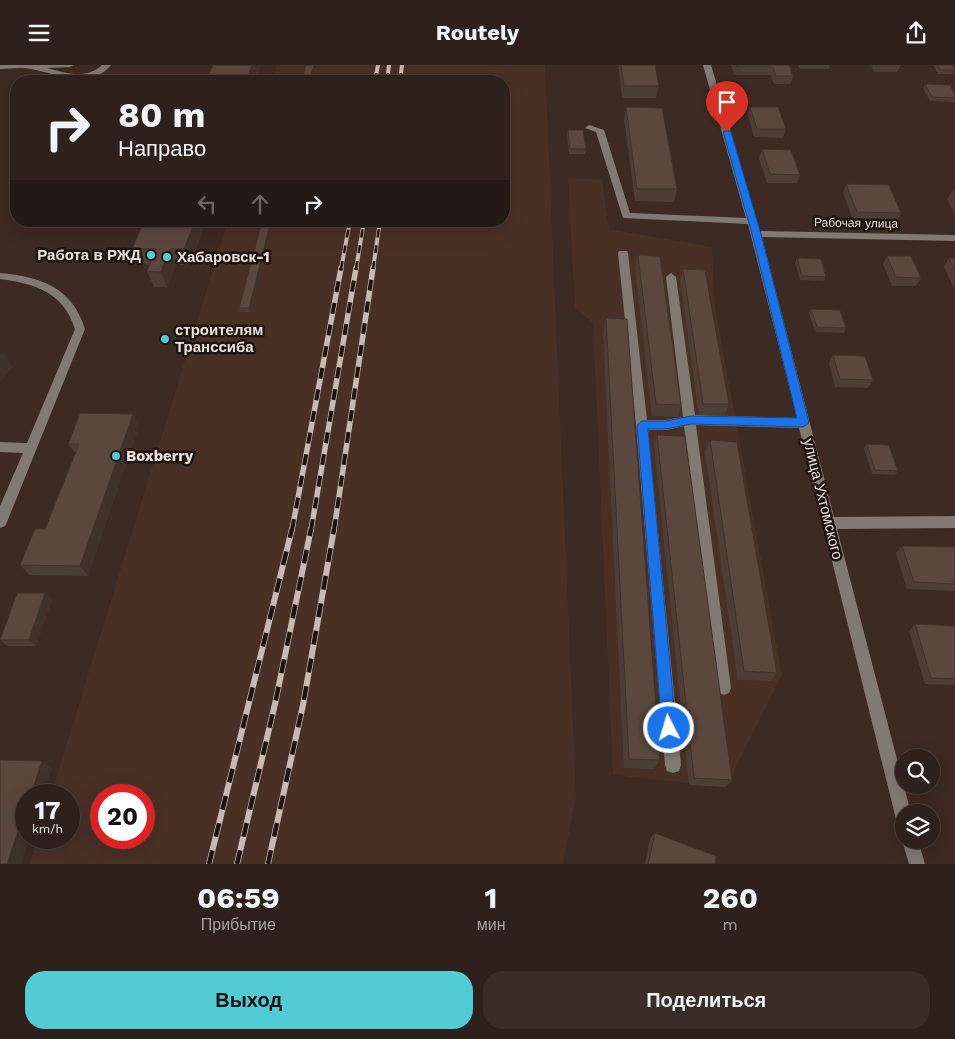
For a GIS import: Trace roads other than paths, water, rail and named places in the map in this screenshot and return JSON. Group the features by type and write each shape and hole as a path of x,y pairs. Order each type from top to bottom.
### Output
{"street":[{"path":"0,67 70,65"},
{"path":"90,75 103,71 107,65"},
{"name":"улица Ухтомского","path":"707,65 756,234 900,804"},
{"path":"32,67 73,75"},
{"path":"589,128 600,130 626,216 752,221"},
{"name":"Рабочая улица","path":"756,234 955,238"},
{"path":"623,253 642,425 673,765"},
{"path":"0,276 18,277 58,292 70,304 78,316 80,329 0,522"},
{"path":"671,277 691,420 724,688"},
{"path":"642,425 666,425 691,420 803,423"},
{"path":"0,447 31,447"},
{"path":"829,523 955,522"},
{"path":"913,849 917,864"}],"railway":[{"path":"376,75 378,65"},
{"path":"388,75 389,65"},
{"path":"401,75 402,65"},
{"path":"341,269 349,227"},
{"path":"356,269 363,227"},
{"path":"373,269 379,227"},
{"path":"292,530 341,268"},
{"path":"311,530 356,268"},
{"path":"334,530 373,268"},
{"path":"209,864 292,529"},
{"path":"237,864 275,704 311,529"},
{"path":"268,864 303,705 334,529"}],"place":[{"name":"Работа в РЖД","path":"151,255"},
{"name":"Хабаровск-1","path":"167,257"},
{"name":"строителям Транссиба","path":"165,339"},
{"name":"Boxberry","path":"116,456"}]}
